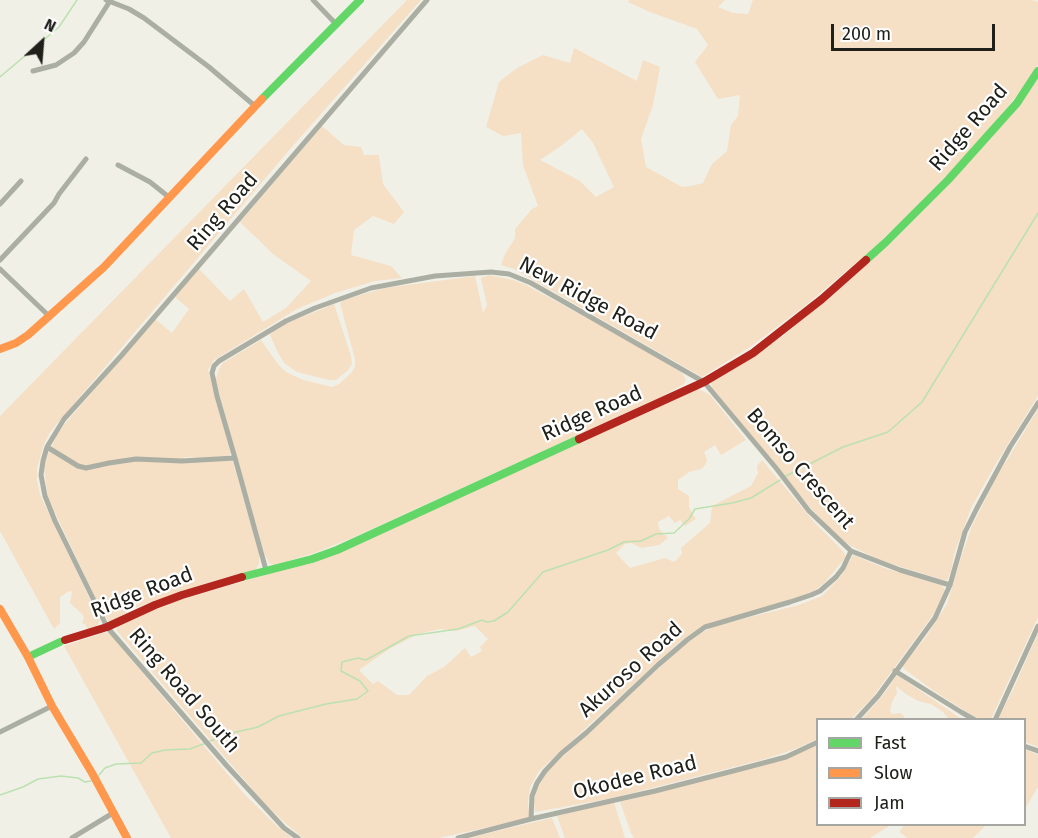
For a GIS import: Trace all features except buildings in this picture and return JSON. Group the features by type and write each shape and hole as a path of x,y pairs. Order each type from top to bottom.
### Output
{"street":[{"path":"313,0 337,25"},
{"path":"0,349 16,344 50,317 104,267 255,106 360,0"},
{"name":"Ring Road","path":"47,447 64,419 121,356 427,0"},
{"path":"33,71 56,65 74,53 84,42 108,1 144,18 209,67 255,106"},
{"name":"Ridge Road","path":"28,657 182,595 266,570 310,560 348,545 704,382 753,353 822,299 886,242 948,180 1017,103 1038,71"},
{"path":"0,260 54,203 86,159"},
{"path":"118,165 150,182 170,198"},
{"path":"0,204 21,181"},
{"path":"0,269 50,317"},
{"name":"New Ridge Road","path":"266,570 212,373 219,361 286,321 315,308 371,288 435,276 491,272 509,274 520,278 704,382"},
{"name":"Bomso Crescent","path":"704,382 809,511 851,551 900,570 950,585"},
{"path":"858,718 878,696 935,618 950,585 965,532 1015,439 1038,403"},
{"path":"47,447 78,466 86,468 136,459 235,458"},
{"name":"Ring Road South","path":"47,447 41,476 45,496 107,627 227,766 284,828 298,838"},
{"name":"Akuroso Road","path":"531,819 532,796 545,771 687,640 705,627 782,605 820,591 843,568 851,551"},
{"path":"0,609 127,838"},
{"path":"996,718 1038,626"},
{"path":"896,671 972,718"},
{"path":"0,732 52,706"},
{"name":"Okodee Road","path":"458,838 778,759 816,743"},
{"path":"72,838 113,813"}],"shaded area":[{"path":"407,0 421,0 291,148 50,432 37,468 40,495 100,620 96,628 88,630 82,623 83,615 70,603 72,592 69,591 60,597 60,623 54,629 0,531 0,416"},
{"path":"629,0 725,0 718,7 733,13 748,14 753,0 1032,0 1038,2 1038,64 1023,88 976,145 867,254 802,308 750,347 702,377 514,269 501,265 515,238 515,229 532,209 538,206 523,165 521,133 503,136 486,127 499,82 517,68 543,55 570,63 574,48 637,81 643,60 660,67 653,105 641,139 646,167 682,187 691,186 703,183 712,164 727,151 731,125 738,116 740,95 718,99 695,62 708,45 697,29 628,2","holes":["582,129 593,143 614,187 596,197 580,181 540,160"]},
{"path":"1038,75 1038,396 971,508 954,554 951,571 947,580 944,580 882,561 851,546 834,534 801,497 711,384 712,380 783,336 893,241 947,186"},
{"path":"322,126 344,145 361,147 364,155 379,155 383,184 404,212 394,224 373,216 354,230 351,255 391,266 402,278 375,281 335,293 297,309 214,360 208,370 231,453 228,456 185,457 182,461 233,462 259,552 259,564 255,571 186,590 134,608 110,623 102,612 48,498 44,467 48,454 64,425 155,319 172,333 189,309 175,297 199,269 230,301 244,289 263,322 286,308 311,281 273,254 240,222"},
{"path":"489,275 526,285 596,323 681,372 686,379 684,384 659,398 354,537 317,552 275,565 270,564 264,553 217,386 216,379 223,363 261,340 286,372 303,380 332,387 339,384 355,366 340,303 343,300 385,288 475,276 483,313 487,305 481,278"},
{"path":"334,304 352,364 336,380 297,372 284,363 270,334 285,324"},
{"path":"697,388 710,395 746,440 721,455 715,445 704,452 707,460 701,469 689,472 678,480 678,489 689,496 689,508 696,519 685,526 680,520 675,523 669,516 658,522 659,529 668,538 659,545 642,548 631,543 625,544 616,553 630,568 665,558 674,562 682,554 681,548 710,523 712,506 751,486 758,473 757,466 762,460 815,523 842,550 845,558 825,582 806,595 700,628 677,644 539,771 530,787 529,816 525,819 439,838 303,838 265,804 117,631 117,626 154,607 307,563 494,482","holes":["475,626 488,639 480,647 482,651 471,657 465,648 444,667 427,676 409,695 397,695 378,681 373,684 359,670 391,648 418,634 440,629 456,631"]},
{"path":"1038,409 1038,617 991,718 976,718 934,691 903,668 903,665 926,637 947,604 972,526 996,478"},
{"path":"853,555 887,569 942,585 945,591 935,612 872,698 852,718 816,718 816,739 765,759 613,798 535,812 534,800 537,789 548,771 683,646 701,633 718,625 799,605 822,596 841,576"},
{"path":"106,632 245,795 292,838 171,838 64,646"},
{"path":"1038,633 1038,747 1026,742 1026,718 998,718"},
{"path":"897,675 960,718 948,718 931,704 918,701 896,686 897,693 890,711 892,714 900,713 904,718 863,718"},
{"path":"816,745 816,826 889,826 870,838 634,838 631,833 620,802 784,760"},
{"path":"1026,749 1038,755 1038,787 1026,807"},
{"path":"614,802 625,838 565,838 557,816"},
{"path":"552,818 560,838 467,838"},
{"path":"904,826 985,826 973,838 907,838 900,832"}],"waterway":[{"path":"0,77 59,27 77,0"},
{"path":"786,476 843,447 888,432 922,402 1038,213"},
{"path":"210,741 258,727 279,716 357,699 368,691 360,681 341,671 342,662 358,658 366,660 409,636 458,629 482,620 494,621 508,612 543,572 608,550 624,542 641,541 656,534 674,533 689,519 695,509 751,498 780,480"},
{"path":"99,775 105,768 116,764 141,763 152,753 190,749 206,743"},
{"path":"0,795 38,779 61,776 78,778 85,782 91,781"}],"traffic: fast":[{"path":"262,99 360,0"},
{"path":"866,260 948,180 1017,103 1038,71"},
{"path":"242,577 312,559 337,550 579,439"},
{"path":"28,657 60,642"}],"traffic: slow":[{"path":"0,349 28,335 104,267 262,99"},
{"path":"0,609 127,838"}],"traffic: jam":[{"path":"579,439 704,382 753,353 822,299 866,260"},
{"path":"65,640 107,627 182,595 242,577"}]}
